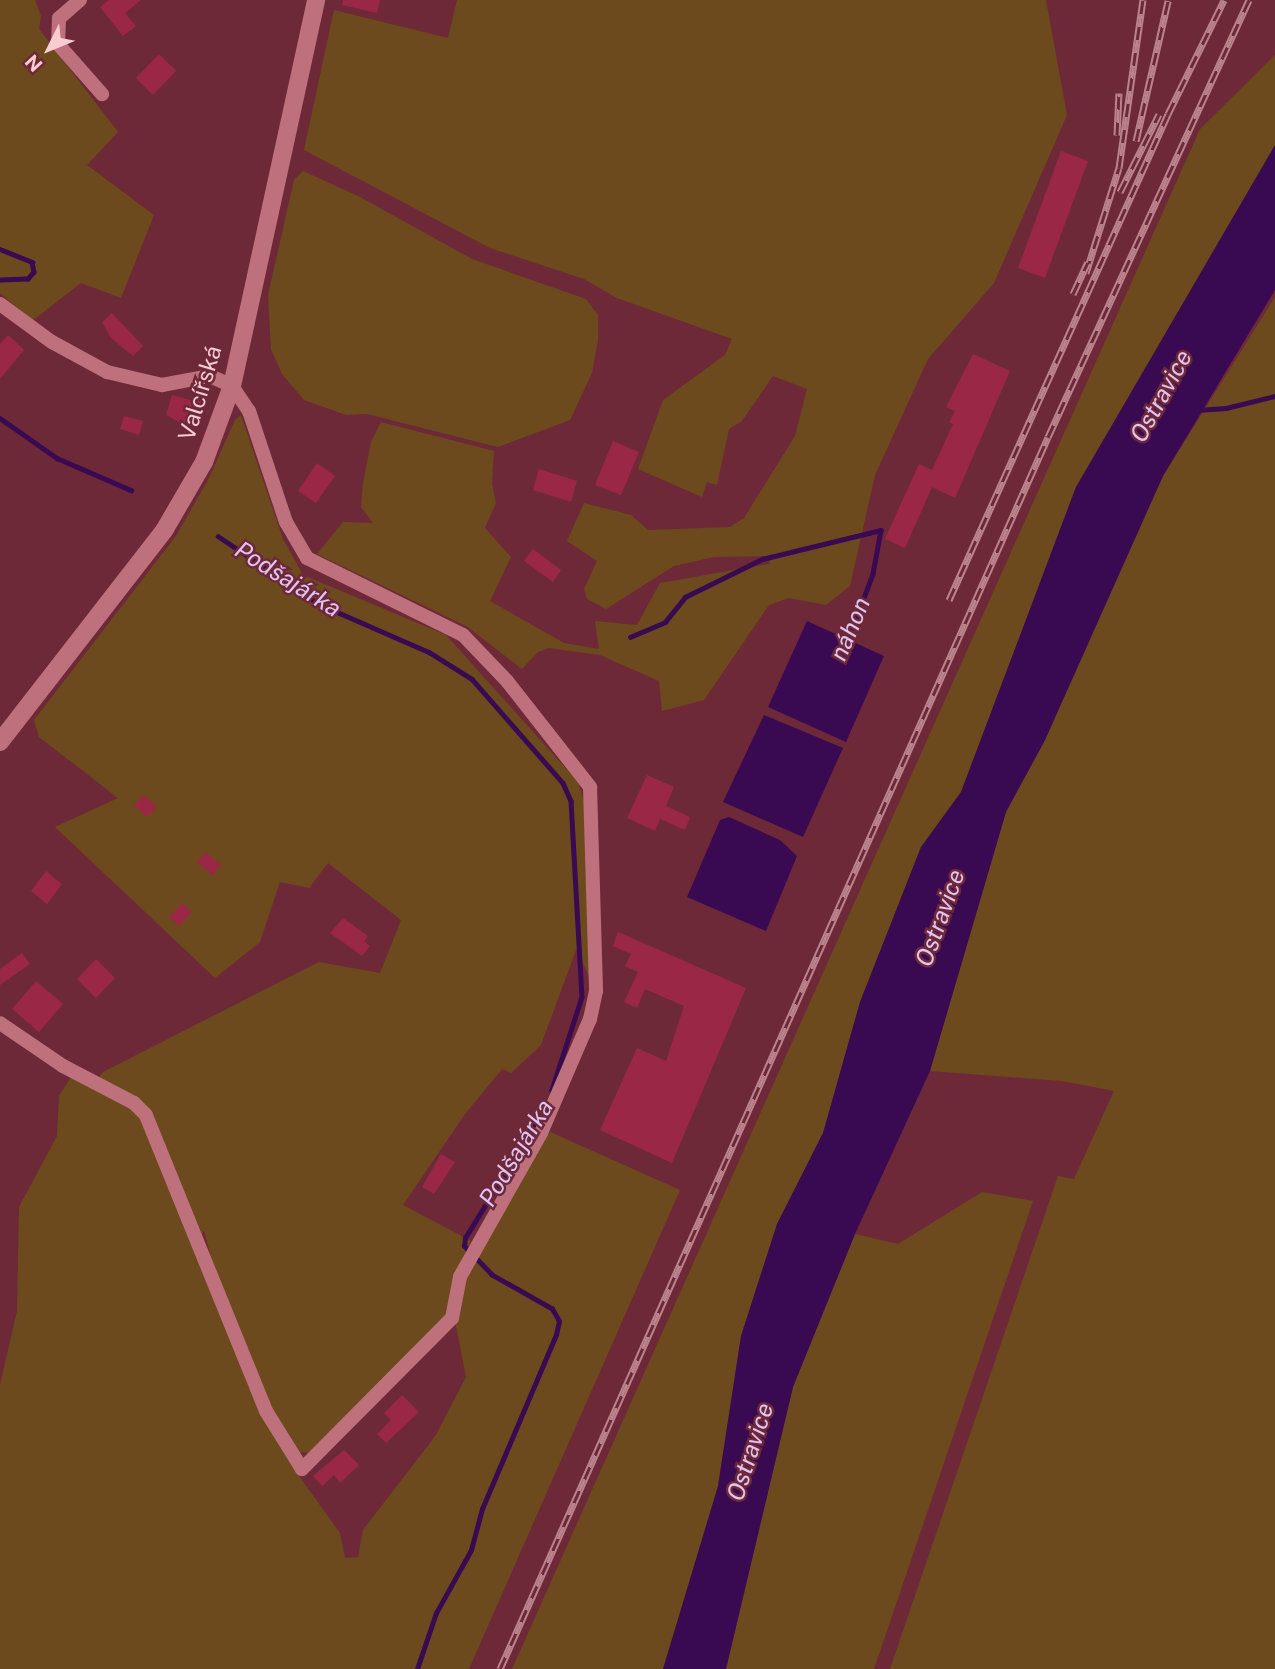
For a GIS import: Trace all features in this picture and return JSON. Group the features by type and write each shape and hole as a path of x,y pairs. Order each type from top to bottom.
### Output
{"main road":[{"name":"Valcířská","path":"0,742 165,529 204,462 232,386 316,0"}],"street":[{"path":"80,0 60,18 58,44 102,94"},
{"path":"0,304 52,342 107,372 163,385 210,376 232,386 248,411 286,522 307,558 463,635 507,681 590,787 594,1006 541,1133 467,1261 452,1318 302,1469 266,1411 146,1115 134,1103 64,1066 0,1023"}],"shaded area":[{"path":"0,0 35,0 41,16 39,29 118,132 87,165 154,215 121,298 81,283 32,321 0,293"},
{"path":"457,0 1046,0 1067,115 994,283 928,359 875,475 850,586 826,605 789,598 769,605 704,700 662,711 659,681 600,655 549,648 538,652 522,669 468,627 317,554 343,522 373,523 361,507 371,442 381,422 494,451 492,484 496,503 485,528 511,557 490,601 564,643 599,649 595,621 637,625 660,583 769,564 772,556 714,557 674,566 606,609 587,599 584,589 597,561 567,541 584,503 631,515 648,530 730,527 744,518 795,436 807,389 773,376 742,421 729,429 717,485 707,482 702,497 638,469 663,400 725,355 732,339 617,298 584,279 490,248 304,150 334,10 448,38"},
{"path":"1275,55 1275,145 1076,487 961,792 921,847 860,1002 823,1133 777,1224 741,1336 718,1486 663,1669 512,1669 1200,129"},
{"path":"303,171 360,197 472,259 586,299 598,315 598,340 592,373 570,420 498,447 367,414 346,415 304,400 282,374 271,349 268,295 294,180"},
{"path":"1275,297 1275,1669 890,1669 1058,1176 1074,1179 1114,1091 1062,1081 930,1071 1006,812 1045,740 1163,476"},
{"path":"241,415 283,539 303,575 446,635 578,782 585,804 589,976 576,950 541,1045 511,1073 502,1069 465,1114 403,1205 471,1241 457,1272 447,1318 310,1453 298,1452 271,1412 219,1288 204,1230 197,1243 248,1386 299,1476 340,1533 345,1558 358,1557 363,1530 436,1435 466,1377 455,1321 464,1279 548,1131 680,1190 469,1669 0,1669 0,1385 17,1311 19,1207 57,1136 59,1096 71,1077 92,1088 103,1072 319,962 380,973 401,920 328,863 309,888 280,882 260,942 215,978 55,827 118,798 39,737 34,720 176,536 209,478 235,420"},
{"path":"982,1192 1033,1201 874,1669 726,1669 793,1387 855,1234 898,1244"}],"water":[{"name":"Ostravice","path":"1275,145 1275,290 1163,476 1045,740 1006,812 930,1071 855,1234 793,1387 726,1669 663,1669 718,1486 741,1336 777,1224 823,1133 860,1002 921,847 961,792 1076,487"},
{"path":"807,621 884,656 846,742 768,707"},
{"path":"764,715 843,748 803,837 723,802"},
{"path":"729,817 780,840 797,856 766,931 687,897 720,820"}],"building":[{"path":"109,0 141,0 125,13 136,26 123,36 100,7"},
{"path":"343,0 380,0 377,13 342,5"},
{"path":"159,54 176,71 153,95 136,78"},
{"path":"1061,151 1088,161 1045,278 1018,268"},
{"path":"112,313 143,346 133,356 111,338 102,322"},
{"path":"8,335 24,350 0,379 0,344"},
{"path":"973,354 1010,371 955,498 932,487 905,548 885,539 919,464 932,470 953,424 949,422 955,411 946,407"},
{"path":"172,395 194,401 208,398 190,428 166,415"},
{"path":"124,416 143,421 139,435 120,429"},
{"path":"613,441 639,452 621,495 595,485"},
{"path":"317,463 335,476 316,503 298,491"},
{"path":"539,469 577,481 571,502 533,490"},
{"path":"533,549 561,570 553,582 524,561"},
{"path":"647,775 674,787 666,806 690,817 685,830 660,819 655,831 627,818"},
{"path":"144,795 157,807 147,817 134,805"},
{"path":"206,852 221,865 212,875 197,862"},
{"path":"46,871 62,884 47,904 31,891"},
{"path":"182,903 192,912 179,926 169,917"},
{"path":"343,918 368,936 364,941 370,946 362,956 330,933"},
{"path":"618,932 746,988 672,1163 600,1130 637,1048 666,1061 684,1006 645,989 637,1008 624,1002 638,972 625,966 631,954 613,946"},
{"path":"22,953 30,964 0,985 0,969"},
{"path":"96,959 115,978 96,998 77,979"},
{"path":"36,981 63,1004 39,1032 12,1009"},
{"path":"441,1154 455,1162 434,1194 422,1187"},
{"path":"402,1395 419,1412 386,1443 377,1434 391,1420 384,1413"},
{"path":"344,1450 359,1465 340,1483 334,1475 322,1486 313,1476"}],"waterway":[{"name":"Podšajárka","path":"0,249 32,262 34,272 28,279 0,280"},
{"path":"1197,410 1226,408 1275,396"},
{"name":"Podšajárka","path":"0,418 57,458 131,490"},
{"name":"náhon","path":"630,637 665,622 685,597 762,559 881,530 873,574 847,644"},
{"name":"Podšajárka","path":"218,536 319,604 429,652 472,679 563,783 571,801 582,997 552,1090"},
{"name":"Podšajárka","path":"417,1669 436,1613 471,1550 482,1509 556,1335 559,1321 552,1309 492,1275 464,1246 465,1238 545,1108"}],"railway":[{"path":"1086,273 1119,168 1143,0"},
{"path":"949,600 1168,114 1224,0"},
{"path":"500,1669 1048,437 1249,0"},
{"path":"1136,141 1168,1"},
{"path":"1117,135 1119,93"},
{"path":"1120,192 1159,114"},
{"path":"1073,294 1088,262"}]}
